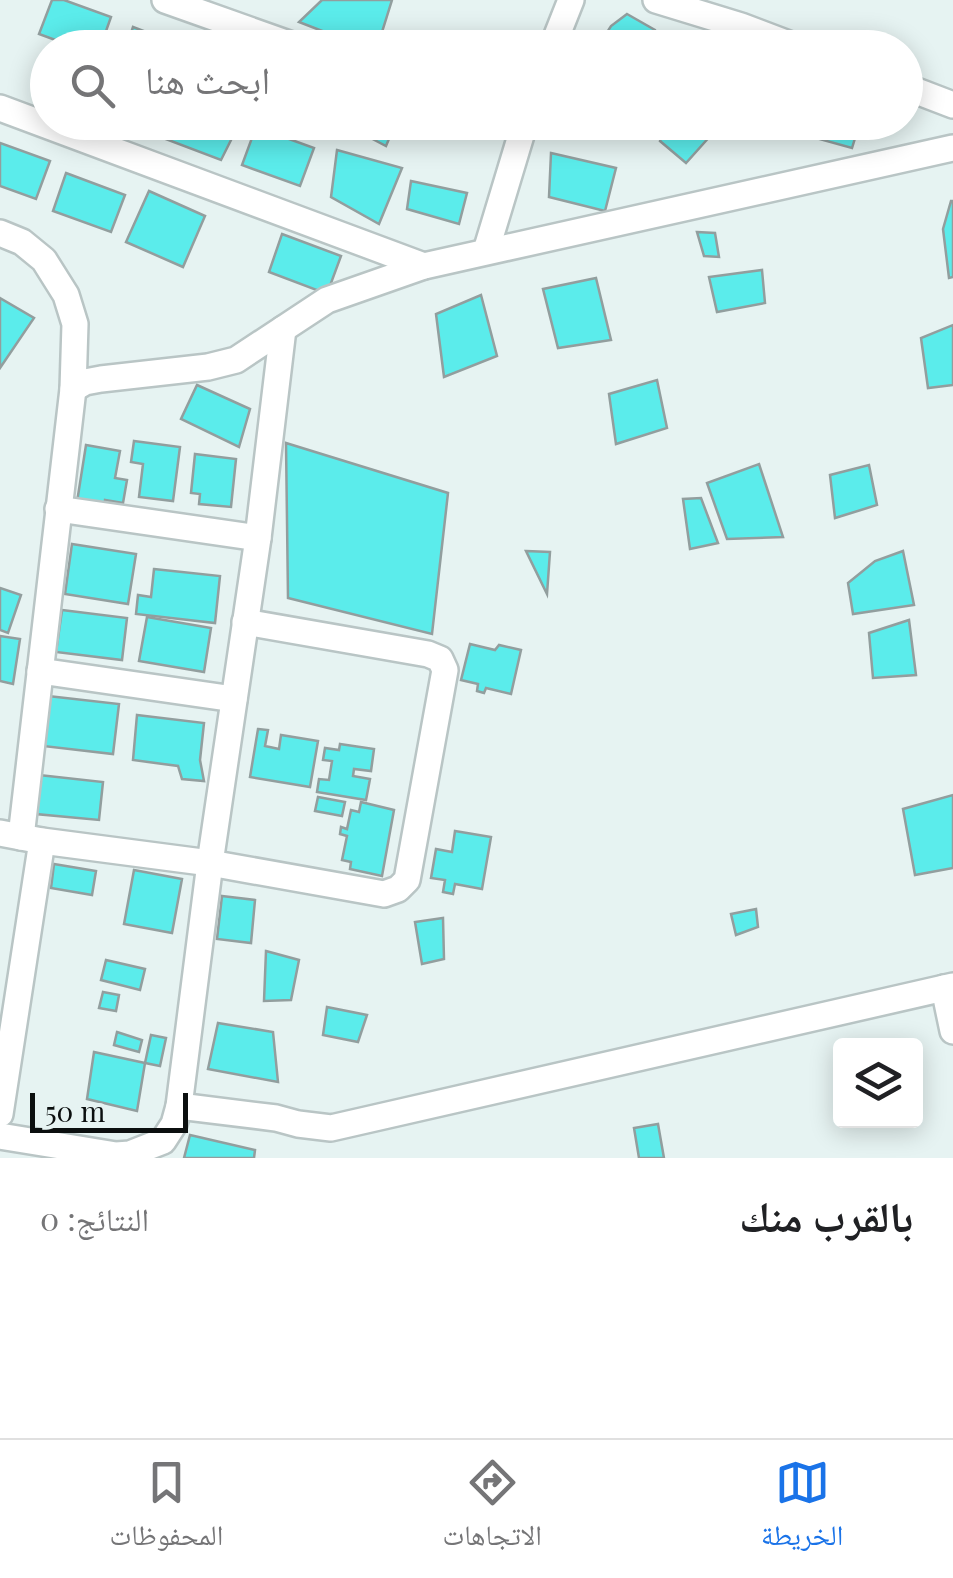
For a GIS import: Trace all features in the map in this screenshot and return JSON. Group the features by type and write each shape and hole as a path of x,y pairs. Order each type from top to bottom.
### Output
{"street":[{"path":"165,0 249,30"},
{"path":"559,30 571,0"},
{"path":"656,0 752,30"},
{"path":"923,94 953,105"},
{"path":"0,108 30,119"},
{"path":"86,140 424,266"},
{"path":"486,252 517,140"},
{"path":"73,390 85,382 101,379 236,360 327,300 424,266 953,148"},
{"path":"0,233 22,242 44,260 66,295 75,324 73,390 21,837 0,1114"},
{"path":"0,1136 116,1156 146,1154 174,1124 258,538 283,329"},
{"path":"58,509 258,538"},
{"path":"21,837 210,863 384,894 398,889 407,880 445,670 440,659 246,622"},
{"path":"40,671 234,699"},
{"path":"179,1106 332,1128 948,987 953,1030"}],"building":[{"path":"52,0 64,0 111,17 106,30 41,30"},
{"path":"322,0 392,0 383,30 320,30 299,22"},
{"path":"627,14 655,30 608,30"},
{"path":"168,140 231,140 221,160"},
{"path":"251,140 292,140 314,148 300,186 242,165"},
{"path":"660,140 707,140 686,163"},
{"path":"823,140 854,140 852,148"},
{"path":"0,143 50,161 36,199 0,186"},
{"path":"337,150 402,168 379,224 331,197"},
{"path":"551,153 616,168 605,211 549,197"},
{"path":"66,173 125,195 111,232 53,211"},
{"path":"411,181 467,193 459,224 407,209"},
{"path":"149,191 205,216 183,267 126,242"},
{"path":"951,201 953,277 949,278 943,229"},
{"path":"697,232 715,233 719,257 704,256"},
{"path":"282,234 341,256 327,294 269,272"},
{"path":"762,270 765,303 717,312 709,277"},
{"path":"596,278 611,340 558,348 543,289"},
{"path":"481,295 497,356 444,377 436,314"},
{"path":"0,298 34,318 0,368"},
{"path":"953,325 953,385 928,388 921,338"},
{"path":"657,380 667,428 616,444 609,394"},
{"path":"197,385 250,409 239,447 181,419"},
{"path":"134,441 180,447 173,501 139,497 143,464 131,462"},
{"path":"286,443 448,493 432,634 288,598"},
{"path":"86,445 120,451 115,478 127,480 123,503 105,500 104,507 77,502"},
{"path":"195,454 236,459 231,507 199,504 200,494 191,493"},
{"path":"759,464 783,537 727,539 707,483"},
{"path":"869,465 877,505 835,518 830,475"},
{"path":"701,498 718,543 690,549 683,499"},
{"path":"72,544 136,554 128,604 65,594"},
{"path":"526,551 550,552 547,594"},
{"path":"903,551 914,605 853,614 848,583 875,561"},
{"path":"154,569 220,576 215,623 136,614 138,595 151,597"},
{"path":"0,588 21,595 8,633 0,630"},
{"path":"62,610 127,618 122,660 56,652"},
{"path":"147,617 211,628 204,672 139,661"},
{"path":"909,620 916,675 873,678 869,633"},
{"path":"0,636 20,639 13,684 0,681"},
{"path":"470,644 495,650 499,645 521,650 511,694 486,688 484,693 477,691 478,684 461,680"},
{"path":"48,696 119,704 113,754 43,746"},
{"path":"137,715 204,723 200,760 204,781 182,779 178,766 133,760"},
{"path":"258,729 268,730 265,746 279,749 281,735 318,741 310,787 250,777"},
{"path":"340,744 374,749 371,771 354,769 353,776 370,779 366,800 317,792 319,779 329,780 332,761 323,760 325,748 339,750"},
{"path":"39,775 103,782 99,820 36,814"},
{"path":"953,795 953,868 915,875 903,809"},
{"path":"318,797 345,802 342,816 315,811"},
{"path":"361,802 394,810 382,876 350,869 351,862 342,860 347,836 340,834 341,827 347,829 351,810 359,812"},
{"path":"455,831 491,837 482,889 455,884 453,894 443,892 445,880 431,878 436,849 452,852"},
{"path":"54,864 96,871 92,895 51,888"},
{"path":"134,870 182,879 172,933 124,924"},
{"path":"222,896 255,900 251,943 217,939"},
{"path":"756,909 758,927 736,935 731,914"},
{"path":"443,918 444,959 422,964 415,922"},
{"path":"266,951 299,960 291,1000 264,1001"},
{"path":"106,960 145,969 140,990 101,980"},
{"path":"103,992 119,995 116,1011 99,1008"},
{"path":"327,1007 367,1015 358,1042 323,1035"},
{"path":"218,1023 273,1032 278,1082 208,1069"},
{"path":"117,1032 142,1040 139,1052 114,1045"},
{"path":"151,1035 166,1038 160,1066 145,1063"},
{"path":"94,1052 145,1063 137,1111 87,1099"},
{"path":"658,1124 664,1158 639,1158 634,1128"},
{"path":"190,1135 255,1150 254,1158 184,1158"}]}
